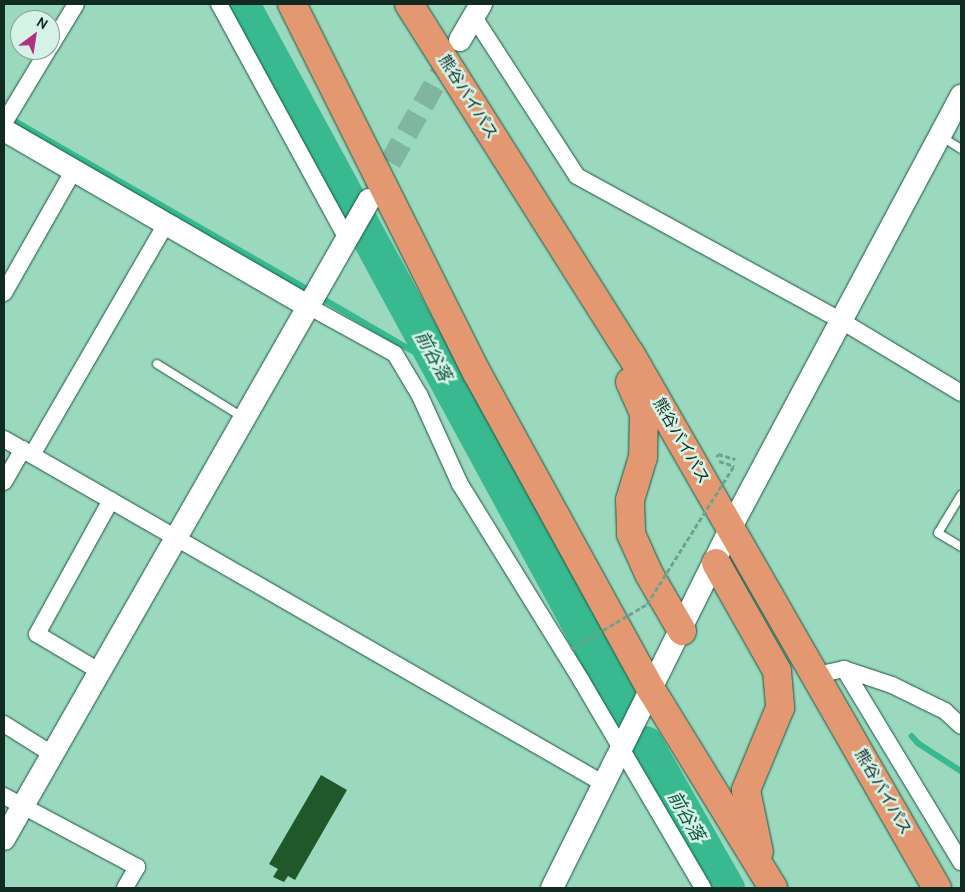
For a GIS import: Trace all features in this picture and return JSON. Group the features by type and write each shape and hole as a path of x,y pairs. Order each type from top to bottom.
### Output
{"highway":[{"path":"292,4 477,373 652,691 768,881"},
{"name":"熊谷バイパス","path":"409,4 630,353 937,888"},
{"path":"630,353 627,374 644,413 643,457 630,500 630,534 649,574 682,631"},
{"path":"716,563 777,671 780,708 746,790 768,881"}],"street":[{"path":"60,31 76,4"},
{"path":"219,4 347,239"},
{"path":"460,40 477,10 577,176 840,320 961,393"},
{"path":"4,123 42,60"},
{"path":"552,888 606,785 716,563 731,527 961,96"},
{"path":"4,130 395,354 420,396 460,484 582,680 703,888"},
{"path":"4,293 74,170"},
{"path":"4,839 13,802 52,754 369,200"},
{"path":"4,482 27,452 166,224"},
{"path":"4,438 606,785"},
{"path":"99,671 37,634 111,500"},
{"path":"816,675 844,669 892,684 945,712 961,726"},
{"path":"844,669 961,862"},
{"path":"4,724 52,754"},
{"path":"13,802 137,867 125,888"}],"lane":[{"path":"940,135 961,149"},
{"path":"157,364 244,418"},
{"path":"961,495 938,533 961,547"}],"path":[{"path":"571,649 647,604 734,466 716,460 718,454 735,460"}],"building":[{"path":"321,775 347,790 295,880 288,876 284,882 273,877 278,869 269,864"}],"waterway":[{"name":"前谷落","path":"242,4 625,709"},
{"path":"8,117 312,292"},
{"path":"320,297 437,365"},
{"path":"912,736 918,743 961,771"},
{"name":"前谷落","path":"645,743 727,888"}],"tunnel":[{"path":"374,191 453,52"}]}
